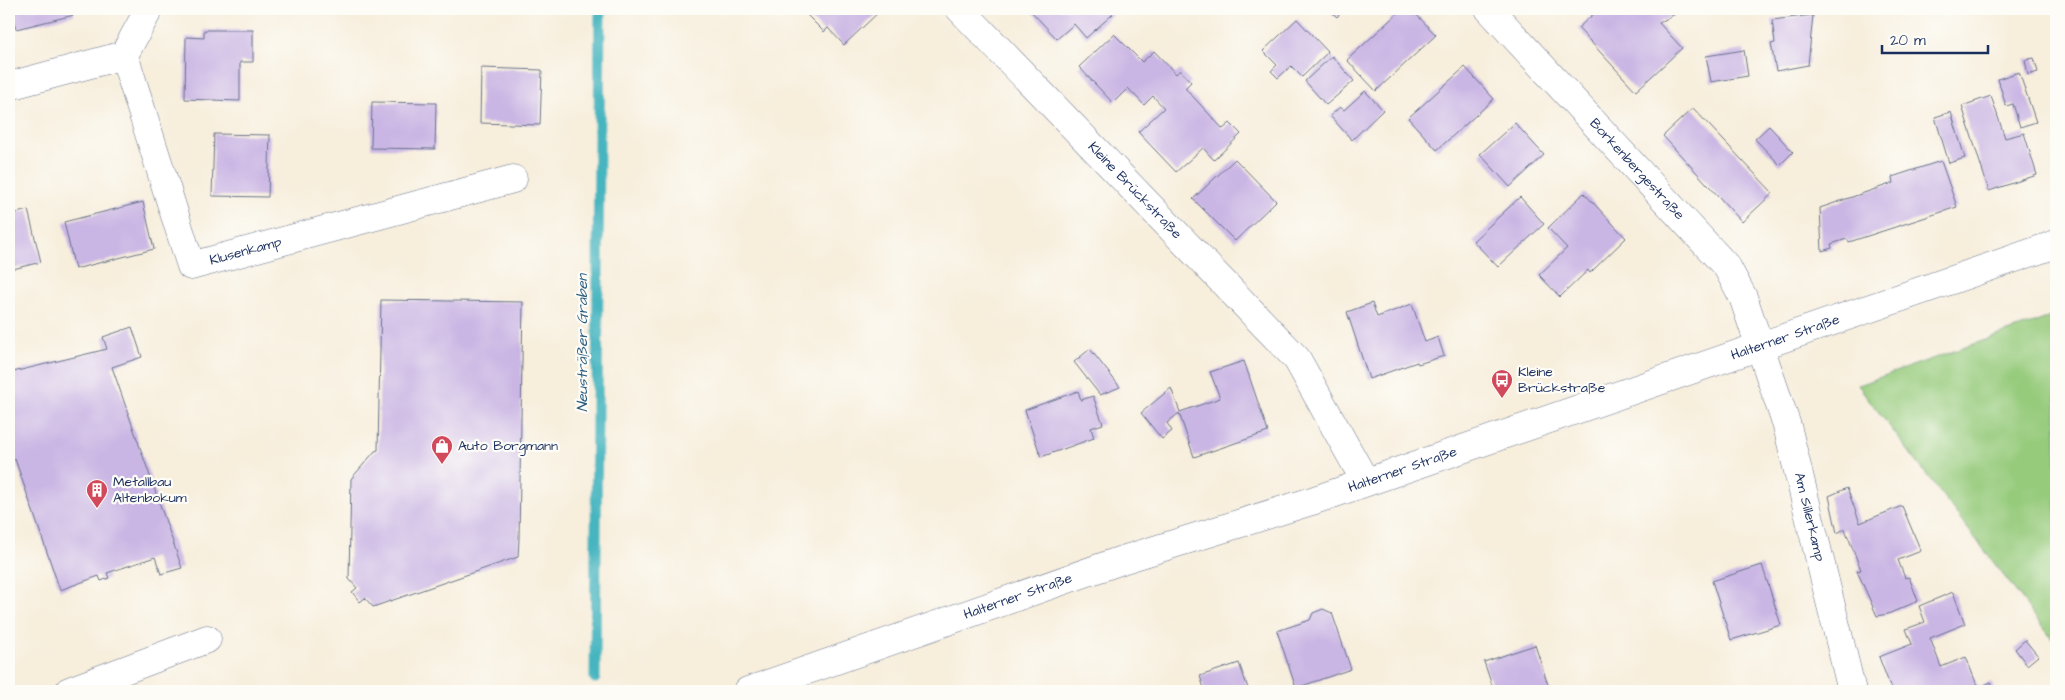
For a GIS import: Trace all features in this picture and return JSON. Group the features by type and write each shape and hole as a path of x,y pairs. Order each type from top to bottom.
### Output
{"street":[{"path":"9,86 124,55 149,9"},
{"name":"Kleine Brückstraße","path":"960,9 1297,359 1365,481"},
{"name":"Borkenbergestraße","path":"1489,9 1727,267 1743,297 1759,345"},
{"name":"Klusenkamp","path":"124,55 191,266 513,178"},
{"name":"Halterner Straße","path":"748,691 1122,560 1312,501 1365,481 2056,244"},
{"name":"Am Sillerkamp","path":"1759,345 1788,426 1852,691"},
{"path":"68,691 207,639"}],"green space":[{"path":"2056,315 2056,644 1858,385"}],"building":[{"path":"11,9 73,9 74,15 16,29"},
{"path":"809,9 882,9 844,45 828,28 824,32 807,15 811,11"},
{"path":"1029,9 1108,9 1113,14 1086,38 1074,24 1057,39"},
{"path":"1328,9 1345,9 1337,17"},
{"path":"1402,9 1411,9 1436,35 1376,91 1347,60"},
{"path":"1599,9 1684,9 1659,23 1682,48 1636,91 1578,28"},
{"path":"1813,15 1808,65 1776,71 1771,44 1775,43 1772,20"},
{"path":"1297,19 1328,52 1302,77 1291,66 1278,78 1271,71 1277,65 1263,51"},
{"path":"204,30 253,30 253,62 240,62 240,101 185,99 186,37 204,38"},
{"path":"1114,34 1142,62 1154,51 1176,74 1180,70 1191,82 1185,88 1223,129 1230,123 1241,134 1214,160 1203,148 1176,172 1138,132 1164,108 1153,96 1144,105 1128,88 1113,103 1079,67"},
{"path":"1744,50 1748,76 1711,82 1706,56"},
{"path":"1332,56 1354,81 1326,105 1305,81"},
{"path":"2034,58 2038,72 2028,75 2025,60"},
{"path":"1465,67 1494,99 1437,150 1408,118"},
{"path":"481,68 542,70 540,125 480,123"},
{"path":"2019,72 2036,122 2020,127 2013,104 2006,106 1998,79"},
{"path":"1365,91 1383,110 1352,140 1330,116 1340,107 1344,110"},
{"path":"1991,96 2005,138 2024,133 2037,175 1989,191 1962,106"},
{"path":"372,102 436,103 435,149 371,148"},
{"path":"1693,108 1773,193 1742,222 1663,136"},
{"path":"1951,112 1965,158 1949,163 1935,117"},
{"path":"1515,123 1544,155 1510,187 1480,154"},
{"path":"1769,126 1793,152 1780,165 1755,139"},
{"path":"214,134 270,135 268,197 212,196"},
{"path":"1235,159 1276,201 1235,241 1193,199"},
{"path":"1941,161 1957,207 1849,242 1847,239 1831,244 1832,248 1822,251 1820,208 1893,183 1892,177"},
{"path":"1584,193 1626,238 1590,273 1588,270 1560,297 1539,275 1567,248 1548,228"},
{"path":"1520,197 1544,224 1498,267 1473,241"},
{"path":"143,202 154,249 75,269 64,222"},
{"path":"28,210 41,262 9,270 9,215"},
{"name":"Auto Borgmann","path":"381,300 523,302 519,539 518,557 373,607 365,598 360,602 352,592 357,588 349,579 351,479 375,451 378,450"},
{"path":"1372,303 1377,317 1412,304 1425,342 1438,337 1444,356 1418,364 1417,362 1369,379 1347,312"},
{"name":"Metallbau Altenbokum","path":"132,327 142,357 112,367 182,568 161,574 155,557 107,573 109,578 101,581 99,576 60,590 15,459 9,462 9,373 107,349 103,337"},
{"path":"1090,349 1120,387 1100,395 1074,362"},
{"path":"1244,361 1268,432 1194,457 1179,413 1167,423 1172,431 1162,439 1141,413 1171,388 1180,412 1220,398 1210,372"},
{"path":"1078,391 1081,400 1093,396 1103,424 1091,428 1094,438 1041,457 1025,410"},
{"path":"1847,488 1860,523 1902,506 1921,551 1898,560 1905,578 1909,577 1918,601 1888,614 1877,616 1857,571 1861,570 1845,529 1837,533 1829,496"},
{"path":"1762,565 1781,625 1731,640 1712,581"},
{"path":"1953,592 1965,624 1930,638 1941,667 1966,657 1978,688 1991,682 1995,691 1892,691 1879,657 1912,644 1906,629 1925,622 1919,606"},
{"path":"1323,609 1332,613 1351,669 1296,688 1277,631 1310,620 1313,613"},
{"path":"2025,640 2038,656 2027,665 2015,649"},
{"path":"1535,645 1550,691 1494,691 1484,662"},
{"path":"1239,663 1249,691 1205,691 1200,676"}],"waterway":[{"name":"Neusträßer Graben","path":"595,678 600,9"}],"place":[{"name":"Kleine Brückstraße","path":"1502,399"},
{"name":"Auto Borgmann","path":"442,465"},
{"name":"Metallbau Altenbokum","path":"97,509"}]}
